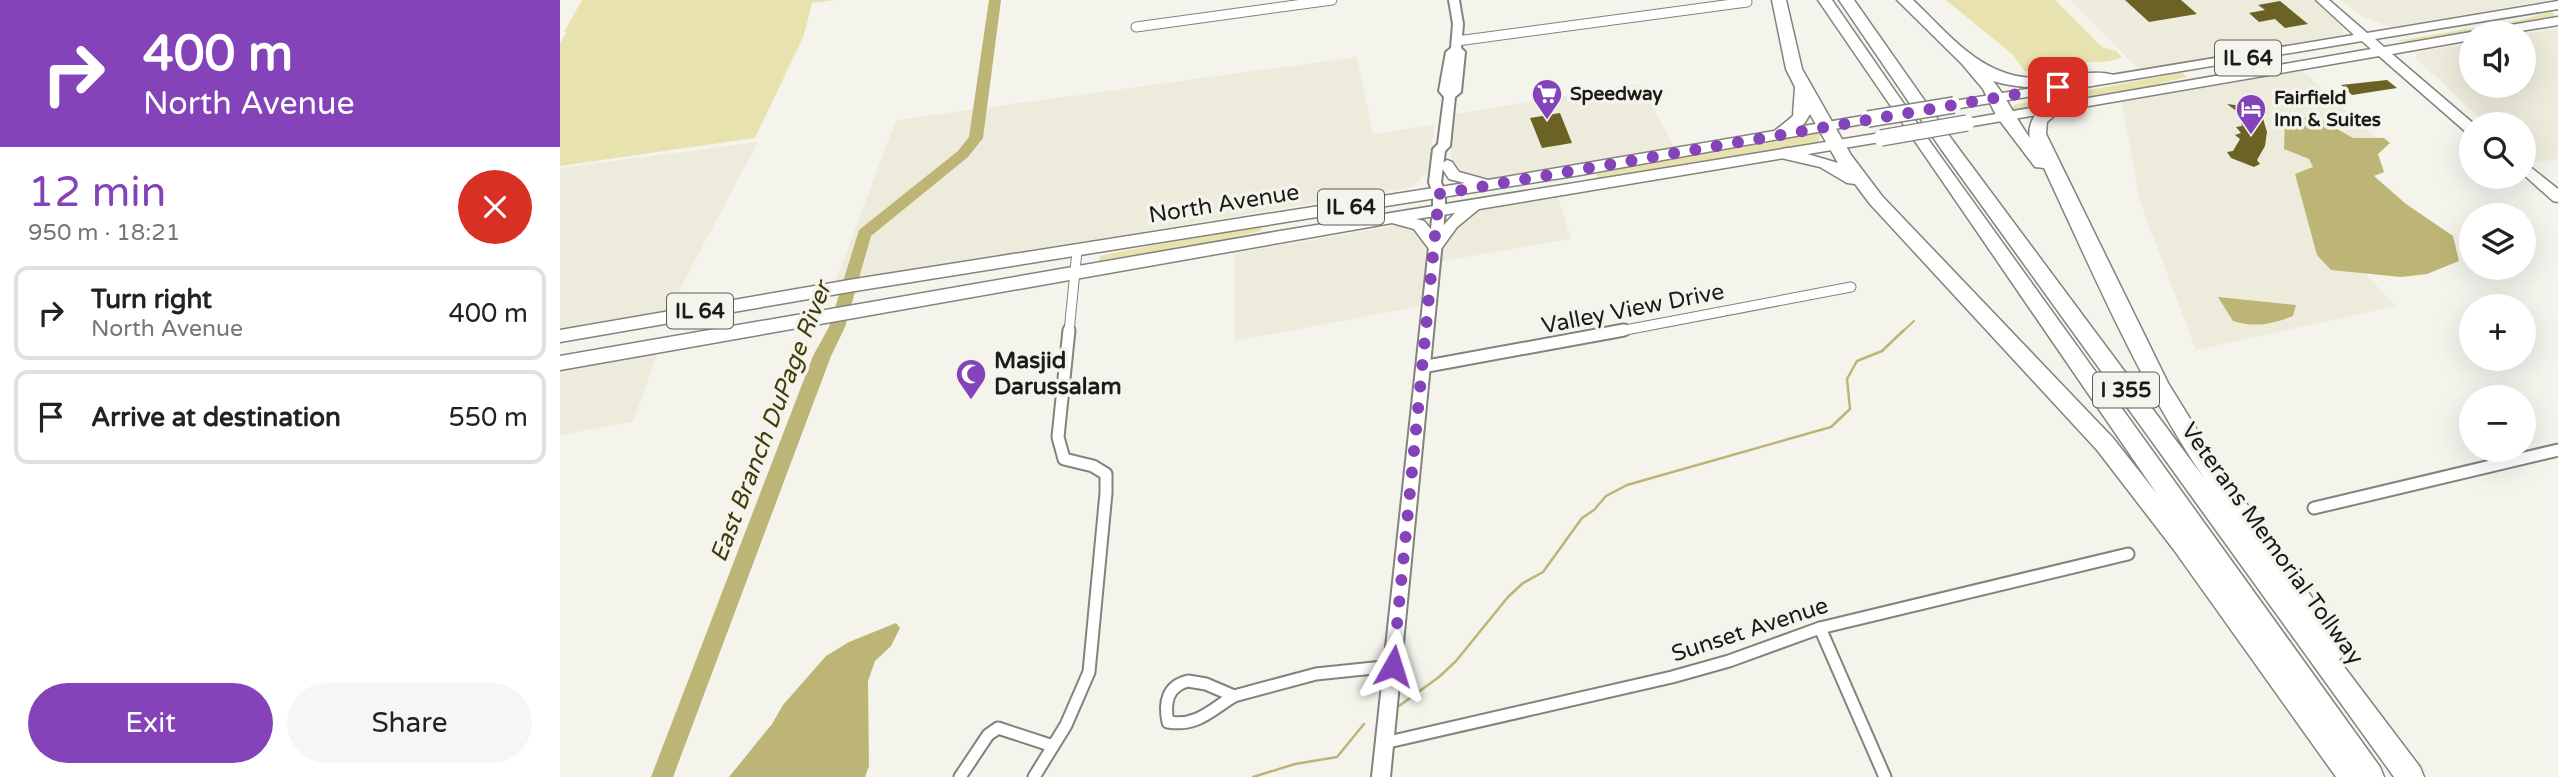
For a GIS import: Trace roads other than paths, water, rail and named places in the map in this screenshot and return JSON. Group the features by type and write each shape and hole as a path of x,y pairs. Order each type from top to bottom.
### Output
{"highway":[{"path":"1779,0 1794,69 1844,158 1876,200 2105,444 2182,543 2352,777"},
{"name":"I 355","path":"1825,0 1966,206 2370,777"},
{"name":"Veterans Memorial Tollway","path":"1846,0 1956,156 2410,777"},
{"path":"1904,0 1968,61 1997,97 2005,117 2064,196"},
{"path":"1968,61 1992,76 2024,85 2078,78 2108,78"},
{"path":"1781,133 1802,119 1804,104 1801,83"},
{"path":"2055,108 2039,120 2037,134 2064,196 2129,328 2202,457 2424,777"},
{"path":"1787,154 1836,166 1876,200"}],"main road":[{"path":"2322,0 2373,26 2402,32"},
{"name":"North Avenue","path":"560,363 1381,220 1521,180 1781,133 2557,6"},
{"path":"2336,7 2465,112"},
{"path":"2336,7 2347,36 2338,43"},
{"path":"2357,19 2372,37"},
{"path":"2536,25 2558,21"},
{"name":"North Avenue","path":"560,337 848,286 1077,251 1439,202 1485,202 1787,154 2459,38"},
{"path":"2411,70 2412,46"},
{"path":"2351,56 2379,60 2411,70 2459,117"},
{"path":"1447,165 1454,176 1464,180 1490,183 1521,180"},
{"path":"2536,178 2558,197"},
{"path":"1381,220 1419,225 1435,245 1461,214 1485,202"}],"street":[{"path":"1136,27 1332,0"},
{"path":"1454,0 1458,24 1457,45"},
{"path":"1444,146 1450,96 1444,91 1451,51 1457,45 1747,2"},
{"path":"1381,777 1439,202 1447,165 1448,149 1444,146"},
{"path":"1439,202 1435,182 1439,149 1444,146"},
{"path":"1034,777 1066,725 1089,671 1106,493 1106,474 1093,466 1064,459 1058,437 1077,251"},
{"name":"Valley View Drive","path":"1422,367 1851,287"},
{"path":"2314,509 2558,450"},
{"name":"Sunset Avenue","path":"1384,743 1672,677 1729,661 1820,628 2128,554"},
{"path":"1820,628 1885,777"},
{"path":"1234,696 1195,681 1173,687 1163,708 1168,722 1181,726 1215,712 1234,696 1317,672 1353,666 1393,666"},
{"path":"960,777 988,735 998,728 1053,746"}],"waterway":[{"name":"East Branch DuPage River","path":"662,777 822,356 837,327 864,234 963,154 976,138 995,0"},
{"path":"1902,332 1914,321"},
{"path":"1399,706 1456,661 1508,597 1523,583 1543,572 1582,518 1594,510 1606,496 1627,485 1831,427 1850,409 1847,379 1857,361 1882,351 1904,330"},
{"path":"1253,777 1295,764 1337,757 1364,724"}],"place":[{"name":"Speedway","path":"1547,121"},
{"name":"Fairfield Inn & Suites","path":"2251,136"},
{"name":"Masjid Darussalam","path":"971,401"}]}
